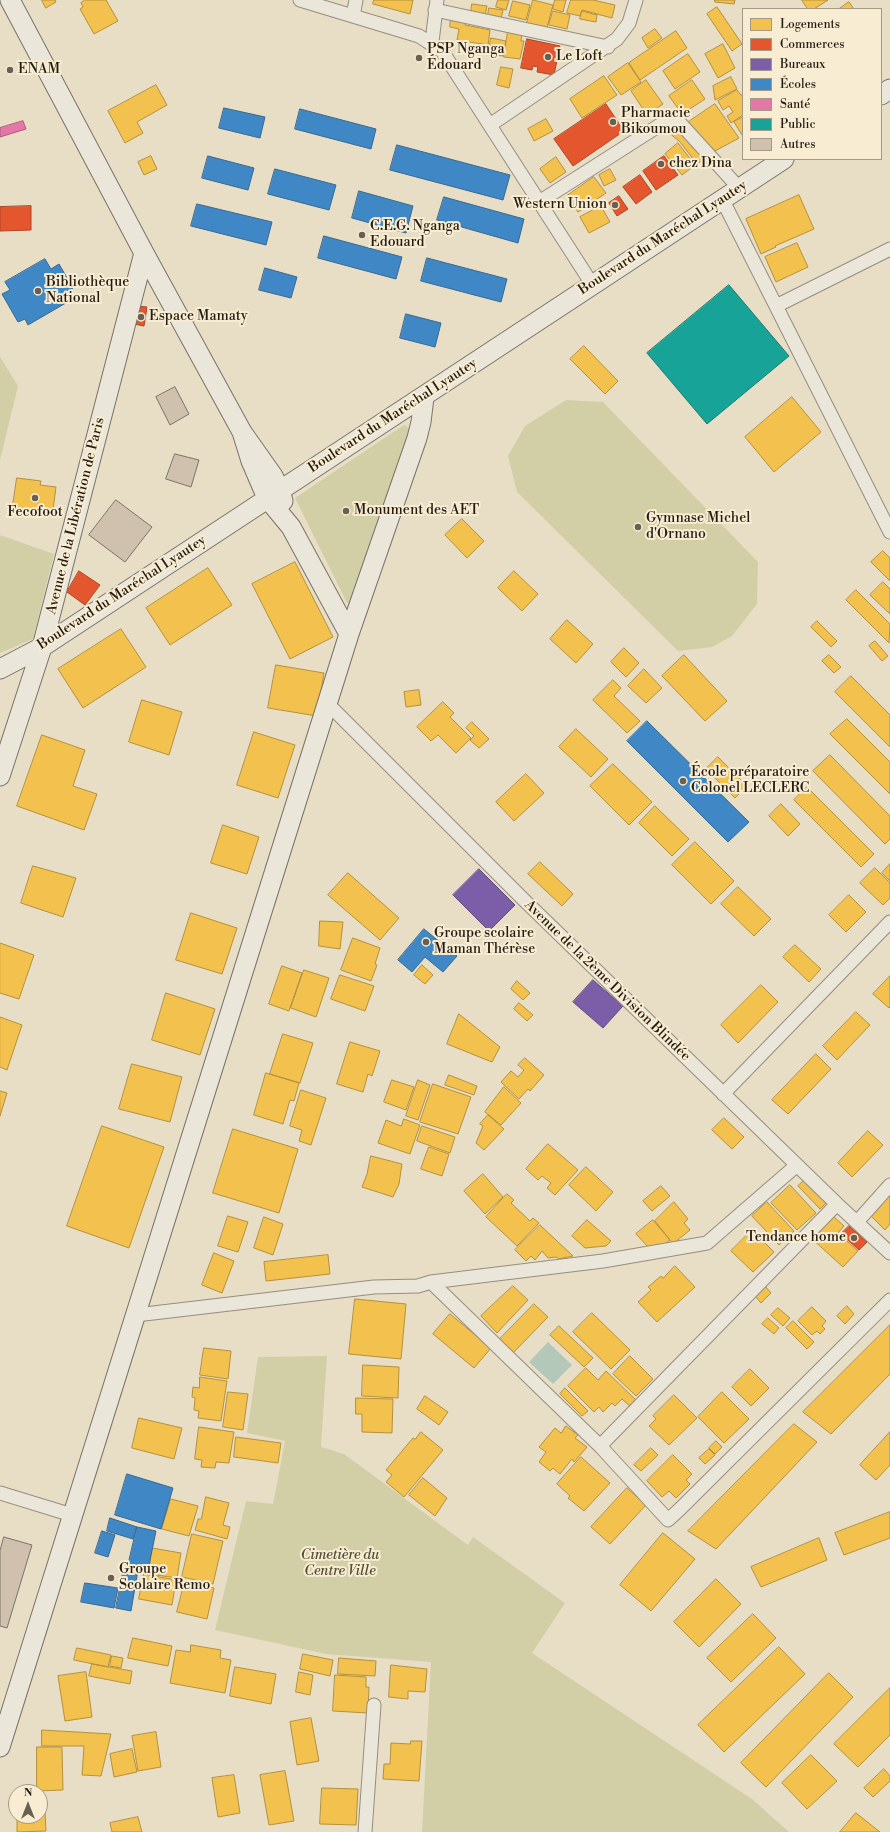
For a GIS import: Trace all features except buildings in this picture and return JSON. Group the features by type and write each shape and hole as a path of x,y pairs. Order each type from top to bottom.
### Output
{"main road":[{"path":"10,0 144,253 242,432 266,465 274,494"},
{"name":"Boulevard du Maréchal Lyautey","path":"0,669 42,647 304,473 424,397 592,284 782,160"},
{"name":"Avenue de la Libération de Paris","path":"0,776 42,647 144,253"},
{"path":"0,1747 350,634 417,438 421,422 424,397"},
{"path":"242,432 250,461 274,494 350,634"},
{"path":"266,465 282,470 304,473"}],"street":[{"path":"300,0 419,36 432,42 442,51 592,284"},
{"path":"353,16 356,0"},
{"path":"490,125 608,47 617,39 629,23 636,0"},
{"path":"432,42 436,5 608,47"},
{"path":"539,202 630,143 663,123 671,120 680,122 739,188"},
{"path":"722,199 890,532"},
{"path":"776,306 889,252"},
{"name":"Avenue de la 2ème Division Blindée","path":"328,704 525,901 836,1204 890,1253"},
{"path":"723,1094 890,922"},
{"path":"136,1316 374,1287 418,1286 431,1282 604,1261 707,1243 797,1165"},
{"path":"857,1222 890,1185"},
{"path":"600,1446 836,1204"},
{"path":"431,1282 600,1446 668,1520 890,1300"},
{"path":"0,1493 72,1515"},
{"path":"366,1832 374,1706"}],"green space":[{"path":"0,357 18,386 0,460"},
{"name":"Gymnase Michel d'Ornano","path":"566,400 603,402 758,562 757,604 732,636 712,647 678,651 517,492 508,456 525,426"},
{"path":"404,425 412,430 355,605 347,603 295,498"},
{"path":"0,535 54,554 33,639 0,653"},
{"name":"Cimetière du Centre Ville","path":"327,1356 321,1447 344,1454 468,1545 473,1537 565,1603 532,1653 752,1799 789,1832 422,1832 431,1662 326,1654 215,1630 246,1501 273,1504 285,1441 247,1433 258,1357"}],"shaded area":[{"path":"548,1342 572,1365 553,1384 529,1362"}],"place":[{"name":"Le Loft","path":"548,57"},
{"name":"PSP Nganga Édouard","path":"419,58"},
{"name":"ENAM","path":"10,70"},
{"name":"Pharmacie Bikoumou","path":"613,122"},
{"name":"chez Dina","path":"661,164"},
{"name":"Western Union","path":"615,205"},
{"name":"C.E.G. Nganga Edouard","path":"362,235"},
{"name":"Bibliothèque National","path":"38,291"},
{"name":"Espace Mamaty","path":"141,317"},
{"name":"Fecofoot","path":"35,498"},
{"name":"Monument des AET","path":"346,511"},
{"name":"Gymnase Michel d'Ornano","path":"638,527"},
{"name":"École préparatoire Colonel LECLERC","path":"683,781"},
{"name":"Groupe scolaire Maman Thérèse","path":"426,942"},
{"name":"Tendance home","path":"854,1238"},
{"name":"Groupe Scolaire Remo","path":"111,1578"}]}
